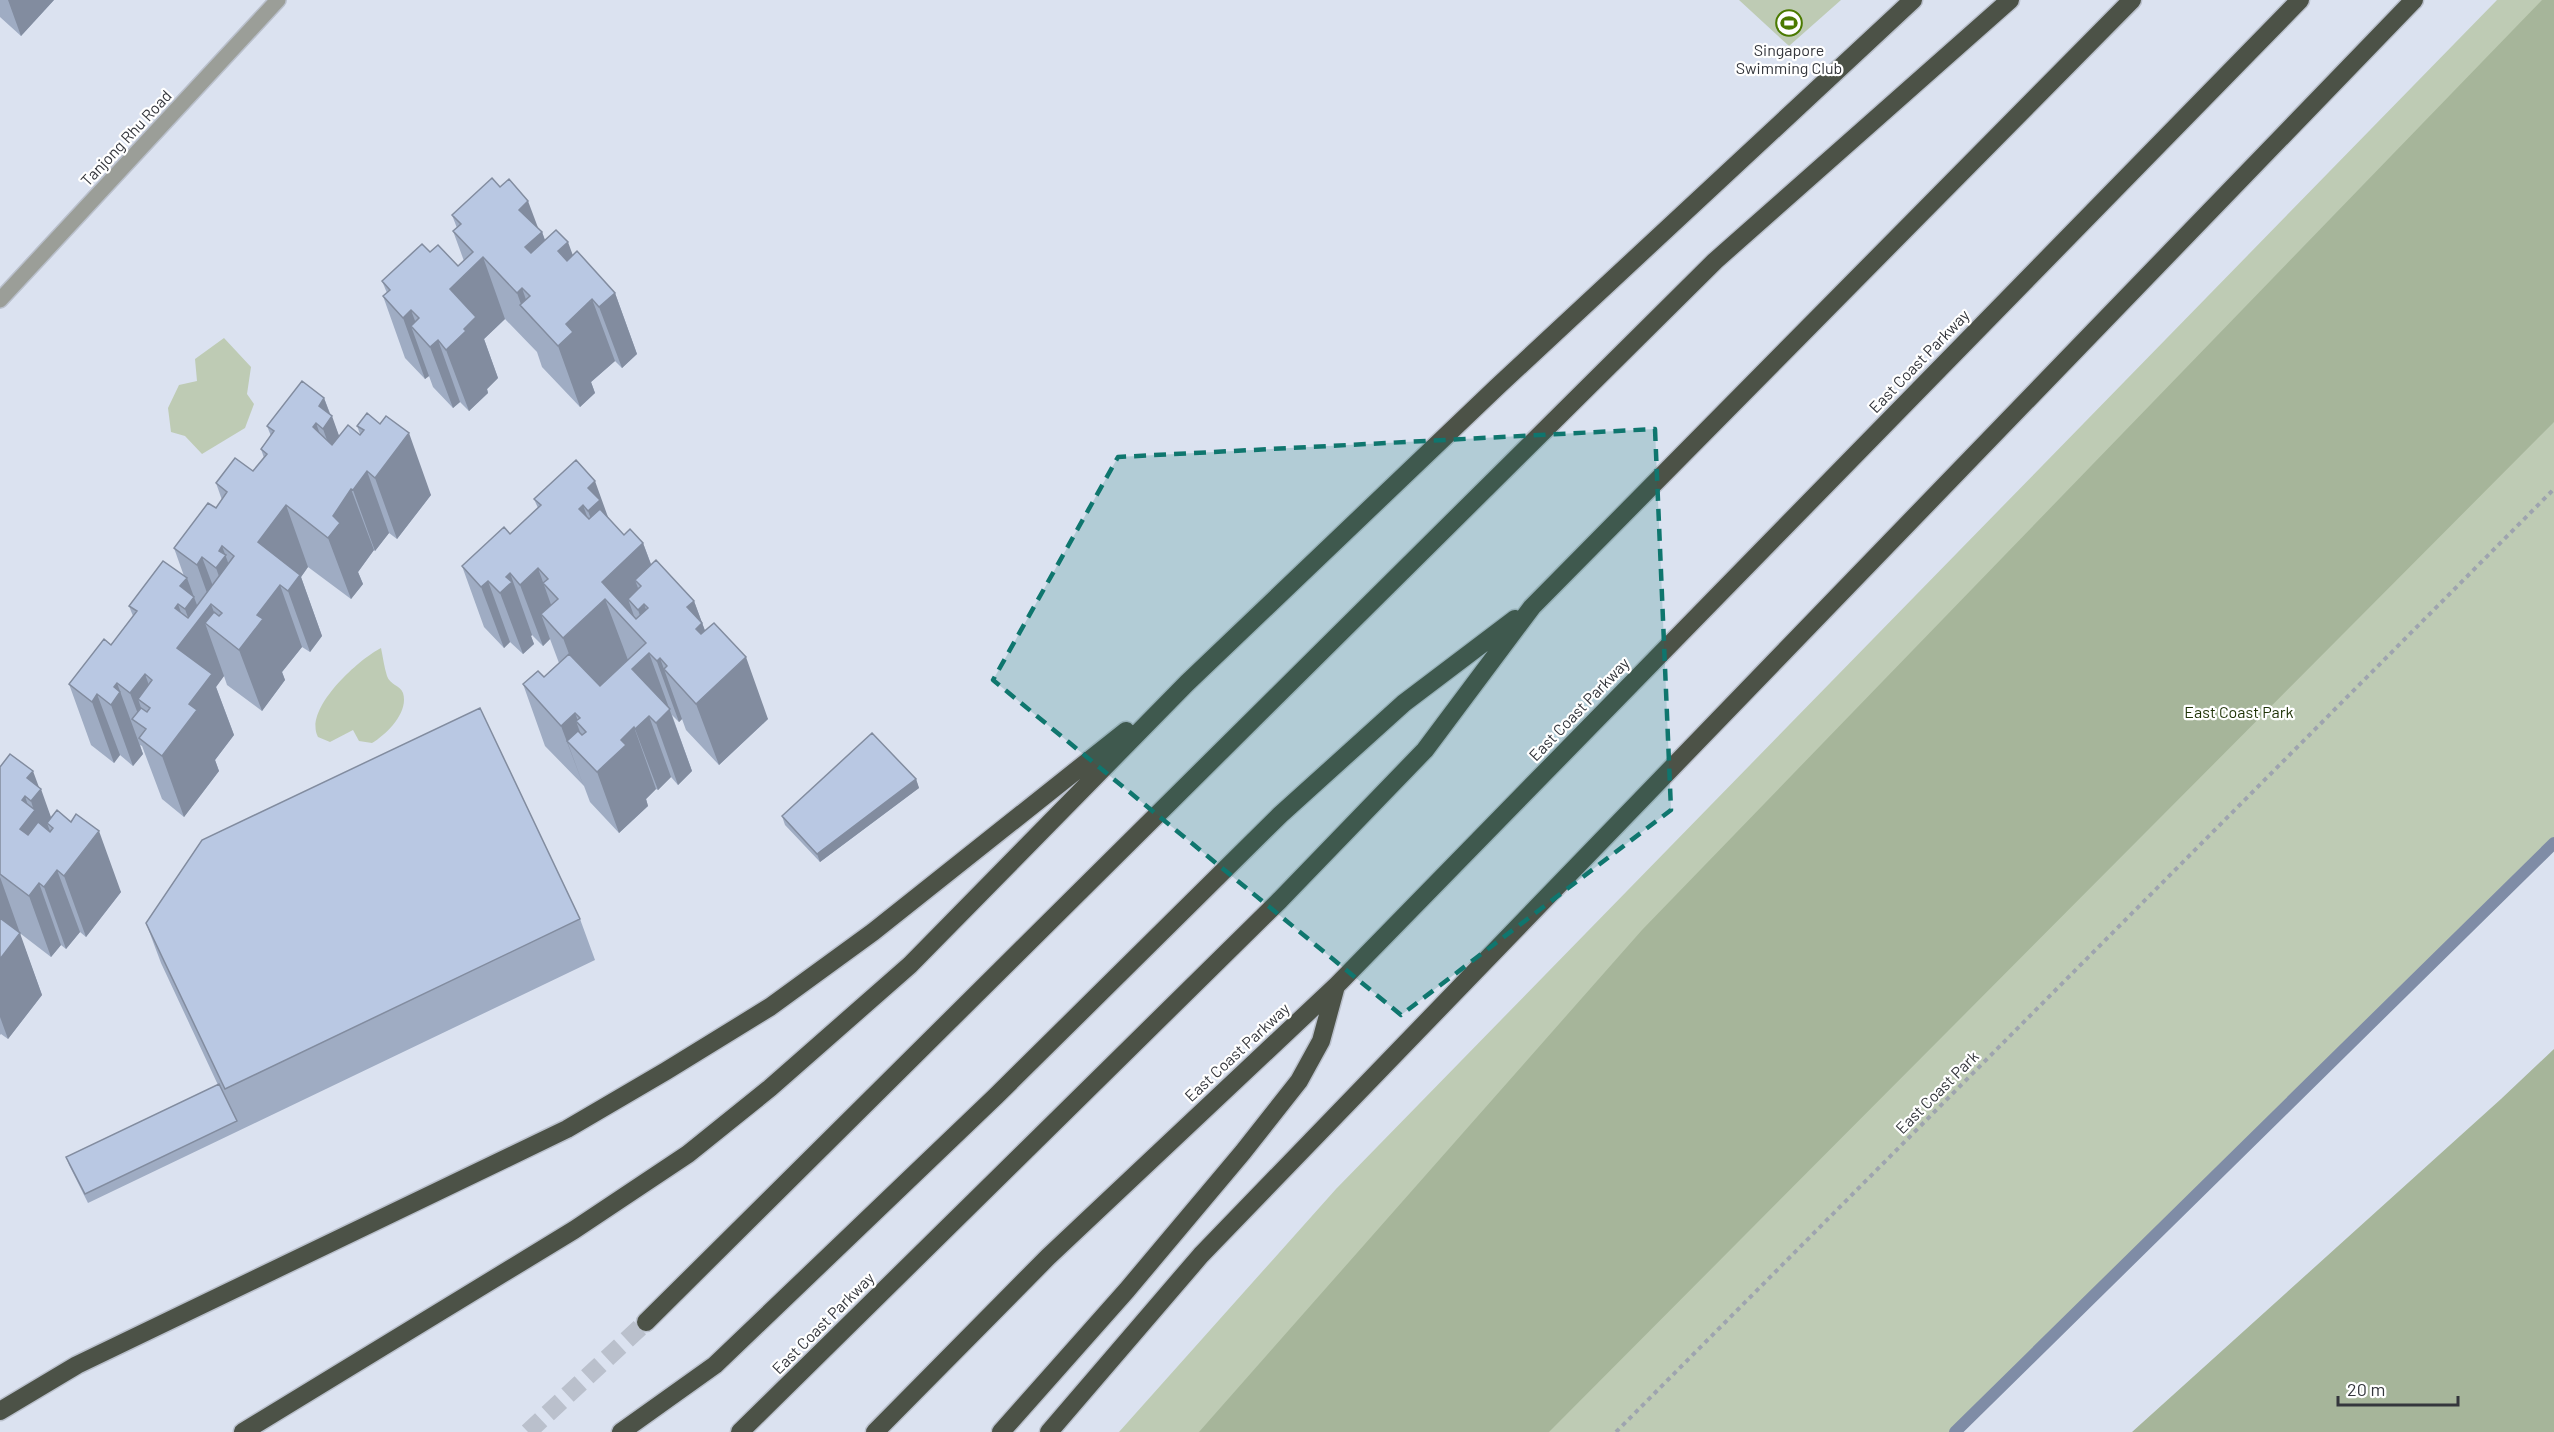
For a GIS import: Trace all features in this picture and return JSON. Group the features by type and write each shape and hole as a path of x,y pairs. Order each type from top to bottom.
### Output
{"highway":[{"path":"243,1432 574,1230 688,1154 770,1088 910,965 1187,683 1497,387 1913,0"},
{"path":"646,1322 1715,261 2010,0"},
{"name":"East Coast Parkway","path":"740,1432 1272,908 1425,750 1532,607 2132,0"},
{"name":"East Coast Parkway","path":"875,1432 1048,1257 1337,985 2300,0"},
{"path":"1049,1432 1209,1246 2414,0"},
{"path":"621,1432 715,1365 996,1096 1280,815 1404,703 1532,607"},
{"path":"0,1411 77,1365 567,1129 666,1071 770,1006 873,932 1187,683"},
{"path":"1001,1432 1244,1152 1299,1081 1321,1041 1337,985"}],"street":[{"name":"Tanjong Rhu Road","path":"0,300 278,0"}],"path":[{"name":"East Coast Park","path":"1617,1432 2554,489"}],"highlighted area":[{"path":"1655,429 1671,810 1401,1015 993,680 1118,457"}],"green space":[{"name":"Singapore Swimming Club","path":"1739,0 1841,0 1789,46"},
{"name":"East Coast Park","path":"2497,0 2554,0 2554,843 1954,1432 1119,1432 1336,1189"},
{"path":"2542,0 2554,0 2554,422 1549,1432 1199,1432 1642,930"},
{"path":"224,338 251,367 247,394 254,404 245,428 202,454 185,436 171,432 168,408 179,385 197,381 195,359"},
{"path":"381,648 388,679 403,693 403,708 400,715 384,734 372,743 359,741 353,730 330,742 318,737 315,726 318,713 326,699 347,674"},
{"path":"2554,1049 2554,1432 2132,1432 2501,1099"}],"building":[{"path":"492,178 500,187 509,179 528,201 519,210 542,232 525,247 531,253 556,230 568,242 558,251 567,261 577,251 615,293 599,307 592,299 566,324 573,332 558,346 520,305 530,296 522,288 517,293 483,257 450,289 476,317 464,329 466,331 446,350 438,340 430,347 411,326 419,318 411,310 403,318 383,296 390,290 382,281 422,244 430,252 438,245 458,266 473,252 453,231 461,224 452,215"},
{"path":"302,381 324,398 319,406 332,416 323,429 316,423 313,427 332,445 348,425 360,435 364,430 357,426 367,413 380,424 386,416 409,433 375,478 367,471 353,490 351,489 333,516 340,523 328,538 286,505 258,542 300,575 288,591 280,585 257,615 263,619 239,650 205,623 214,612 219,616 222,613 211,604 177,648 212,674 189,704 197,710 162,756 139,738 146,729 132,719 141,708 147,712 150,708 138,699 152,680 145,674 130,693 117,683 114,687 120,692 111,705 97,694 92,702 69,684 104,639 111,645 137,611 129,606 163,561 187,578 180,586 194,597 185,609 178,604 175,608 188,618 234,556 222,546 219,551 226,555 216,568 202,557 197,565 174,548 208,503 216,508 227,492 216,483 235,458 253,471 267,454 261,449 274,431 267,426"},
{"path":"576,460 595,481 588,488 600,500 588,511 583,505 579,509 589,519 600,509 624,535 630,529 643,543 602,582 636,619 648,608 644,604 638,610 628,599 641,586 635,580 656,560 694,601 687,607 702,623 696,629 701,634 714,623 746,657 696,704 664,669 667,666 660,658 657,661 649,653 632,669 670,709 656,723 649,716 635,729 634,727 621,740 626,745 597,772 567,741 578,731 582,735 586,732 576,721 580,718 575,713 561,726 523,684 538,671 544,677 569,654 600,686 646,643 605,599 563,638 541,614 558,599 543,583 548,579 538,568 520,585 510,573 506,577 512,582 500,593 488,581 481,587 462,566 504,527 510,534 541,505 534,499"},
{"path":"480,708 580,919 225,1089 146,923 202,840"},
{"path":"872,733 916,779 817,854 782,816"},
{"path":"10,754 33,771 27,778 41,789 31,801 25,796 22,800 35,810 20,829 28,835 38,822 50,832 53,828 47,823 57,810 71,822 76,814 99,831 64,876 57,870 44,887 39,883 29,896 0,874 0,767"},
{"path":"0,918 20,933 0,959"},
{"path":"219,1084 237,1121 85,1194 66,1157"}],"waterway":[{"path":"1955,1432 2554,843"}],"tunnel":[{"path":"528,1432 646,1322"}],"place":[{"name":"Singapore Swimming Club","path":"1789,23"}]}
